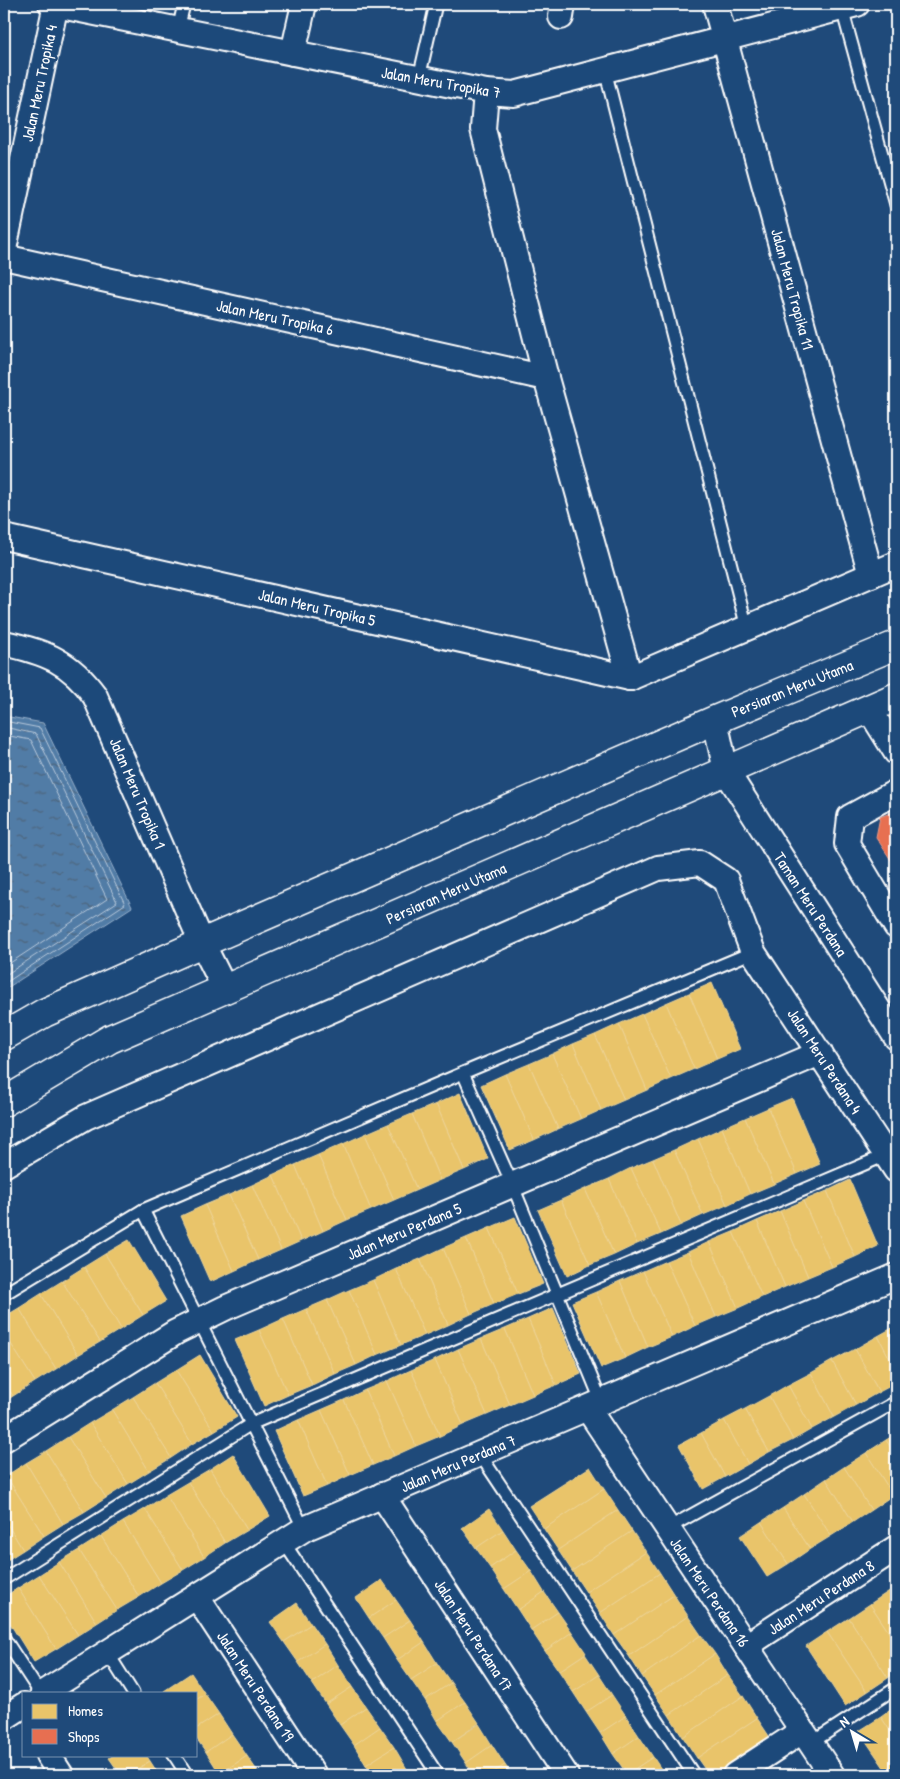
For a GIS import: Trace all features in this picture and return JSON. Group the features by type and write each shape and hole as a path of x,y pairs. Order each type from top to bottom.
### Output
{"main road":[{"name":"Persiaran Meru Utama","path":"4,1036 44,1013 202,943 715,720 896,645"},
{"name":"Persiaran Meru Utama","path":"4,1102 110,1039 896,697"}],"street":[{"name":"Jalan Meru Tropika 7","path":"54,4 486,92 514,94 846,5"},
{"name":"Jalan Meru Tropika 4","path":"4,250 54,4"},
{"path":"293,53 304,4"},
{"name":"Jalan Meru Tropika 11","path":"715,4 871,575"},
{"path":"486,92 483,129 546,378 630,678 896,564"},
{"name":"Jalan Meru Tropika 6","path":"4,258 546,378"},
{"name":"Jalan Meru Tropika 5","path":"4,537 630,678"},
{"name":"Jalan Meru Tropika 1","path":"4,643 45,653 74,671 96,696 202,943 226,989"},
{"path":"870,709 896,752"},
{"path":"715,720 726,771"},
{"name":"Taman Meru Perdana","path":"726,771 896,1038"},
{"path":"896,792 850,817 847,844 896,926"},
{"name":"Jalan Meru Perdana 4","path":"4,1165 86,1117 658,868 700,863 726,880 754,952 891,1162"},
{"name":"Jalan Meru Perdana 5","path":"4,1439 176,1332 200,1320 512,1184 820,1053"},
{"name":"Jalan Meru Perdana 7","path":"43,1692 304,1529 896,1276"},
{"name":"Jalan Meru Perdana 16","path":"595,1406 668,1528 832,1775"},
{"name":"Jalan Meru Perdana 17","path":"382,1495 566,1775"},
{"name":"Jalan Meru Perdana 8","path":"746,1646 896,1548"},
{"name":"Jalan Meru Perdana 19","path":"197,1596 314,1775"},
{"path":"735,1775 807,1737"},
{"path":"49,1756 61,1775"}],"lane":[{"path":"178,30 184,4"},
{"path":"419,78 436,4"},
{"path":"846,5 896,205"},
{"path":"605,70 747,628"},
{"path":"4,1294 143,1210 462,1073 754,952"},
{"path":"462,1073 512,1184 556,1294 595,1406"},
{"path":"4,1578 251,1424 556,1294 891,1162"},
{"path":"143,1210 304,1529"},
{"path":"668,1528 896,1402"},
{"path":"479,1453 694,1775"},
{"path":"283,1542 438,1775"},
{"path":"4,1638 40,1692"},
{"path":"107,1652 132,1692"},
{"path":"807,1737 896,1688"},
{"path":"175,1756 187,1775"}],"water":[{"path":"4,716 43,723 132,907 4,990"}],"building: Homes":[{"path":"712,983 740,1049 717,1059 689,993"},
{"path":"689,993 717,1059 694,1069 666,1003"},
{"path":"666,1003 694,1069 671,1079 642,1014"},
{"path":"642,1014 671,1079 647,1090 619,1024"},
{"path":"619,1024 647,1090 624,1100 595,1035"},
{"path":"595,1035 624,1100 601,1110 573,1044"},
{"path":"573,1044 601,1110 581,1119 552,1054"},
{"path":"552,1054 581,1119 558,1129 529,1064"},
{"path":"529,1064 558,1129 534,1140 505,1074"},
{"path":"505,1074 534,1140 510,1150 481,1085"},
{"path":"460,1093 488,1159 464,1170 436,1104"},
{"path":"792,1098 820,1164 797,1174 768,1108"},
{"path":"436,1104 464,1170 440,1180 412,1114"},
{"path":"768,1108 797,1174 774,1184 745,1118"},
{"path":"412,1114 440,1180 417,1190 388,1124"},
{"path":"745,1118 774,1184 750,1194 722,1128"},
{"path":"388,1124 417,1190 394,1200 365,1134"},
{"path":"722,1128 750,1194 727,1205 698,1139"},
{"path":"365,1134 394,1200 371,1210 343,1144"},
{"path":"698,1139 727,1205 703,1215 674,1150"},
{"path":"343,1144 371,1210 347,1220 318,1155"},
{"path":"674,1150 703,1215 681,1225 653,1159"},
{"path":"318,1155 347,1220 323,1231 295,1165"},
{"path":"653,1159 681,1225 661,1234 631,1168"},
{"path":"295,1165 323,1231 301,1241 273,1175"},
{"path":"631,1168 661,1234 637,1244 609,1179"},
{"path":"273,1175 301,1241 281,1250 252,1185"},
{"path":"609,1179 637,1244 614,1255 585,1189"},
{"path":"850,1180 878,1246 855,1257 827,1191"},
{"path":"252,1185 281,1250 258,1260 229,1195"},
{"path":"585,1189 614,1255 590,1265 561,1200"},
{"path":"827,1191 855,1257 832,1267 803,1201"},
{"path":"229,1195 258,1260 234,1271 205,1205"},
{"path":"561,1200 590,1265 567,1276 538,1210"},
{"path":"803,1201 832,1267 808,1277 780,1211"},
{"path":"205,1205 234,1271 210,1282 181,1216"},
{"path":"780,1211 808,1277 785,1287 757,1221"},
{"path":"515,1217 543,1284 518,1294 489,1228"},
{"path":"757,1221 785,1287 762,1297 733,1232"},
{"path":"489,1228 518,1294 494,1304 466,1238"},
{"path":"733,1232 762,1297 738,1308 709,1242"},
{"path":"466,1238 494,1304 471,1314 443,1248"},
{"path":"129,1240 166,1301 143,1315 105,1254"},
{"path":"709,1242 738,1308 716,1317 688,1252"},
{"path":"443,1248 471,1314 448,1325 420,1259"},
{"path":"688,1252 716,1317 695,1326 666,1261"},
{"path":"105,1254 143,1315 121,1329 84,1267"},
{"path":"420,1259 448,1325 425,1335 396,1269"},
{"path":"666,1261 695,1326 672,1337 643,1271"},
{"path":"84,1267 121,1329 100,1342 62,1281"},
{"path":"396,1269 425,1335 401,1345 373,1280"},
{"path":"643,1271 672,1337 648,1347 620,1281"},
{"path":"373,1280 401,1345 377,1355 349,1290"},
{"path":"62,1281 100,1342 78,1355 41,1294"},
{"path":"620,1281 648,1347 625,1358 596,1292"},
{"path":"349,1290 377,1355 356,1365 327,1300"},
{"path":"596,1292 625,1358 601,1368 572,1302"},
{"path":"41,1294 78,1355 56,1369 19,1308"},
{"path":"327,1300 356,1365 335,1374 306,1309"},
{"path":"19,1308 56,1369 35,1382 4,1333 4,1317"},
{"path":"553,1308 581,1374 556,1385 528,1319"},
{"path":"306,1309 335,1374 312,1385 283,1319"},
{"path":"283,1319 312,1385 288,1395 259,1330"},
{"path":"528,1319 556,1385 533,1395 505,1329"},
{"path":"896,1326 896,1371 878,1336"},
{"path":"505,1329 533,1395 510,1405 481,1339"},
{"path":"259,1330 288,1395 264,1406 235,1340"},
{"path":"4,1333 35,1382 13,1396 4,1382"},
{"path":"878,1336 896,1371 896,1383 879,1392 855,1349"},
{"path":"481,1339 510,1405 487,1415 458,1349"},
{"path":"458,1349 487,1415 463,1425 435,1360"},
{"path":"855,1349 879,1392 856,1405 832,1361"},
{"path":"200,1355 237,1417 214,1431 176,1370"},
{"path":"435,1360 463,1425 440,1436 411,1370"},
{"path":"832,1361 856,1405 834,1417 811,1373"},
{"path":"176,1370 214,1431 192,1444 155,1383"},
{"path":"411,1370 440,1436 416,1446 387,1381"},
{"path":"811,1373 834,1417 812,1429 788,1385"},
{"path":"387,1381 416,1446 394,1456 365,1390"},
{"path":"4,1382 13,1396 4,1402"},
{"path":"155,1383 192,1444 171,1458 133,1397"},
{"path":"788,1385 812,1429 793,1440 769,1396"},
{"path":"365,1390 394,1456 373,1465 344,1400"},
{"path":"769,1396 793,1440 769,1452 745,1409"},
{"path":"133,1397 171,1458 149,1471 112,1410"},
{"path":"344,1400 373,1465 350,1475 321,1410"},
{"path":"745,1409 769,1452 748,1464 724,1420"},
{"path":"112,1410 149,1471 128,1484 90,1423"},
{"path":"321,1410 350,1475 327,1486 298,1420"},
{"path":"298,1420 327,1486 303,1496 274,1431"},
{"path":"724,1420 748,1464 725,1477 701,1433"},
{"path":"90,1423 128,1484 106,1498 68,1437"},
{"path":"701,1433 725,1477 703,1489 679,1445"},
{"path":"896,1434 896,1456 886,1440"},
{"path":"68,1437 106,1498 84,1512 46,1451"},
{"path":"886,1440 896,1456 896,1493 893,1495 866,1453"},
{"path":"46,1451 84,1512 63,1524 26,1463"},
{"path":"866,1453 893,1495 871,1510 844,1467"},
{"path":"233,1454 270,1516 247,1530 210,1469"},
{"path":"26,1463 63,1524 44,1536 6,1476"},
{"path":"590,1467 604,1489 544,1529 529,1506"},
{"path":"844,1467 871,1510 853,1522 826,1479"},
{"path":"210,1469 247,1530 225,1543 188,1482"},
{"path":"6,1476 44,1536 23,1550 4,1519 4,1477"},
{"path":"826,1479 853,1522 831,1536 804,1494"},
{"path":"188,1482 225,1543 204,1557 166,1495"},
{"path":"604,1489 618,1510 558,1550 544,1529"},
{"path":"804,1494 831,1536 810,1549 783,1508"},
{"path":"166,1495 204,1557 183,1570 145,1509"},
{"path":"783,1508 810,1549 788,1564 761,1522"},
{"path":"145,1509 183,1570 161,1583 123,1522"},
{"path":"489,1509 503,1530 476,1548 462,1528"},
{"path":"618,1510 632,1531 572,1571 558,1550"},
{"path":"4,1519 23,1550 4,1562"},
{"path":"123,1522 161,1583 139,1597 101,1536"},
{"path":"761,1522 788,1564 767,1577 740,1536"},
{"path":"503,1530 516,1550 490,1568 476,1548"},
{"path":"632,1531 646,1552 586,1592 572,1571"},
{"path":"101,1536 139,1597 117,1610 79,1550"},
{"path":"79,1550 117,1610 97,1623 59,1562"},
{"path":"516,1550 531,1571 504,1589 490,1568"},
{"path":"646,1552 660,1573 600,1613 586,1592"},
{"path":"59,1562 97,1623 78,1635 39,1575"},
{"path":"531,1571 544,1592 518,1610 504,1589"},
{"path":"660,1573 674,1595 614,1635 600,1613"},
{"path":"39,1575 78,1635 56,1649 18,1588"},
{"path":"382,1580 396,1600 369,1618 356,1598"},
{"path":"896,1586 896,1598 891,1590"},
{"path":"18,1588 56,1649 34,1662 4,1614 4,1597"},
{"path":"891,1590 896,1598 896,1643 870,1604"},
{"path":"544,1592 558,1612 531,1630 518,1610"},
{"path":"674,1595 688,1616 629,1656 614,1635"},
{"path":"396,1600 410,1620 383,1638 369,1618"},
{"path":"297,1603 311,1624 284,1642 270,1622"},
{"path":"870,1604 896,1643 896,1672 888,1678 849,1618"},
{"path":"558,1612 572,1632 545,1651 531,1630"},
{"path":"688,1616 701,1635 642,1676 629,1656"},
{"path":"849,1618 888,1678 867,1692 827,1632"},
{"path":"410,1620 424,1642 397,1660 383,1638"},
{"path":"311,1624 325,1644 298,1662 284,1642"},
{"path":"572,1632 586,1653 559,1671 545,1651"},
{"path":"827,1632 867,1692 845,1706 806,1646"},
{"path":"701,1635 715,1654 655,1695 642,1676"},
{"path":"424,1642 437,1663 411,1680 397,1660"},
{"path":"325,1644 338,1665 312,1683 298,1662"},
{"path":"585,1654 599,1675 573,1692 559,1671"},
{"path":"715,1654 728,1675 669,1715 655,1695"},
{"path":"437,1663 451,1683 425,1700 411,1680"},
{"path":"338,1665 352,1687 326,1704 312,1683"},
{"path":"191,1673 205,1694 198,1699 198,1692 164,1691"},
{"path":"599,1675 612,1695 586,1712 573,1692"},
{"path":"728,1675 743,1696 683,1737 669,1715"},
{"path":"451,1683 465,1702 437,1721 425,1700"},
{"path":"352,1687 366,1707 340,1725 326,1704"},
{"path":"205,1694 219,1714 198,1728 198,1699"},
{"path":"612,1695 626,1716 600,1733 586,1712"},
{"path":"743,1696 757,1718 697,1758 683,1737"},
{"path":"465,1702 479,1723 452,1742 437,1721"},
{"path":"896,1706 896,1740 881,1717"},
{"path":"366,1707 380,1727 354,1745 340,1725"},
{"path":"219,1714 232,1734 206,1752 198,1741 198,1728"},
{"path":"626,1716 639,1736 613,1754 600,1733"},
{"path":"881,1717 896,1740 896,1775 889,1775 859,1731"},
{"path":"757,1718 771,1739 717,1775 709,1775 697,1758"},
{"path":"479,1724 492,1745 466,1763 452,1742"},
{"path":"380,1727 394,1747 366,1765 354,1745"},
{"path":"232,1734 247,1756 220,1774 206,1752"},
{"path":"639,1736 653,1757 627,1774 613,1754"},
{"path":"492,1745 505,1765 489,1775 474,1775 466,1763"},
{"path":"394,1747 407,1769 398,1775 373,1775 366,1765"},
{"path":"112,1756 147,1756 150,1761 128,1775 121,1775 109,1758"},
{"path":"247,1756 260,1775 220,1774"},
{"path":"653,1757 665,1775 627,1775 627,1774"},
{"path":"150,1761 159,1775 128,1775"},
{"path":"505,1765 512,1775 489,1775"},
{"path":"407,1769 412,1775 398,1775"}],"building: Shops":[{"path":"896,811 896,857 891,860 876,837 880,817"},
{"path":"896,857 896,868 891,860"}]}
